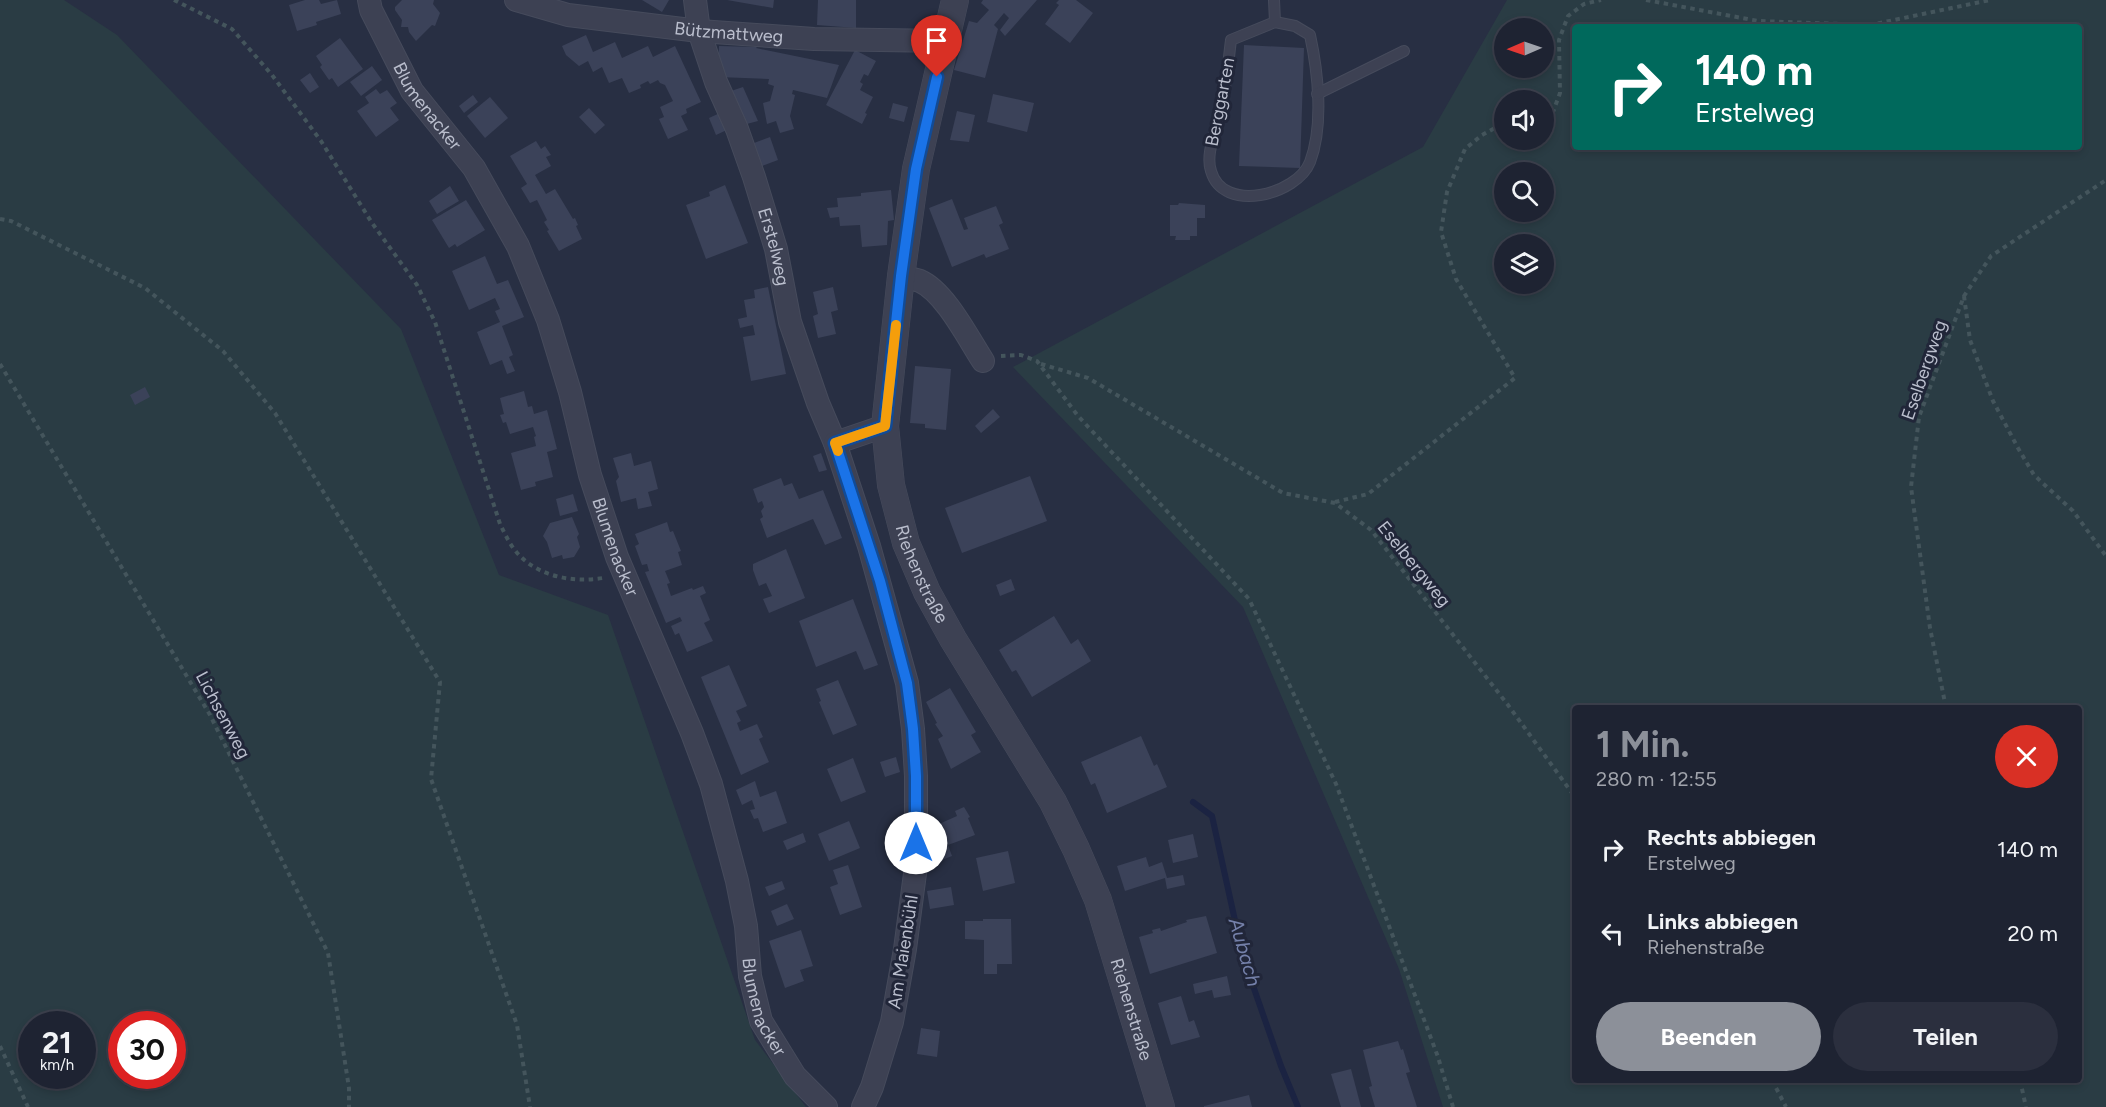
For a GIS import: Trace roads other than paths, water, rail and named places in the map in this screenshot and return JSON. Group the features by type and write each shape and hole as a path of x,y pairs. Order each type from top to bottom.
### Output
{"street":[{"name":"Blumenacker","path":"369,0 371,10 412,91 474,168 518,246 548,320 570,392 590,475 617,557 692,733 711,784 737,881 746,926 750,976 761,1021 795,1076 826,1107"},
{"name":"Bützmattweg","path":"516,0 568,15 699,31 814,39 945,41"},
{"name":"Erstelweg","path":"695,0 699,31 716,82 737,129 754,177 776,249 790,322 818,403 835,443"},
{"name":"Riehenstraße","path":"955,0 916,169 901,276 885,426 891,485 906,543 927,592 953,639 1027,758 1076,849 1098,900 1161,1107"},
{"path":"901,276 921,282 945,301 983,361"},
{"path":"835,443 885,426"},
{"name":"Am Maienbühl","path":"835,443 880,581 907,683 916,776 916,866 905,949 892,1022 872,1087 863,1107"}],"lane":[{"path":"1274,0 1275,22"},
{"name":"Berggarten","path":"1275,22 1294,26 1310,35 1317,66 1319,134 1309,164 1297,181 1272,192 1254,196 1234,195 1217,185 1210,170 1209,157 1221,111 1231,40 1275,22"},
{"path":"1317,94 1404,51"}],"waterway":[{"name":"Aubach","path":"1193,802 1212,816 1243,957 1281,1066 1298,1107"}]}
